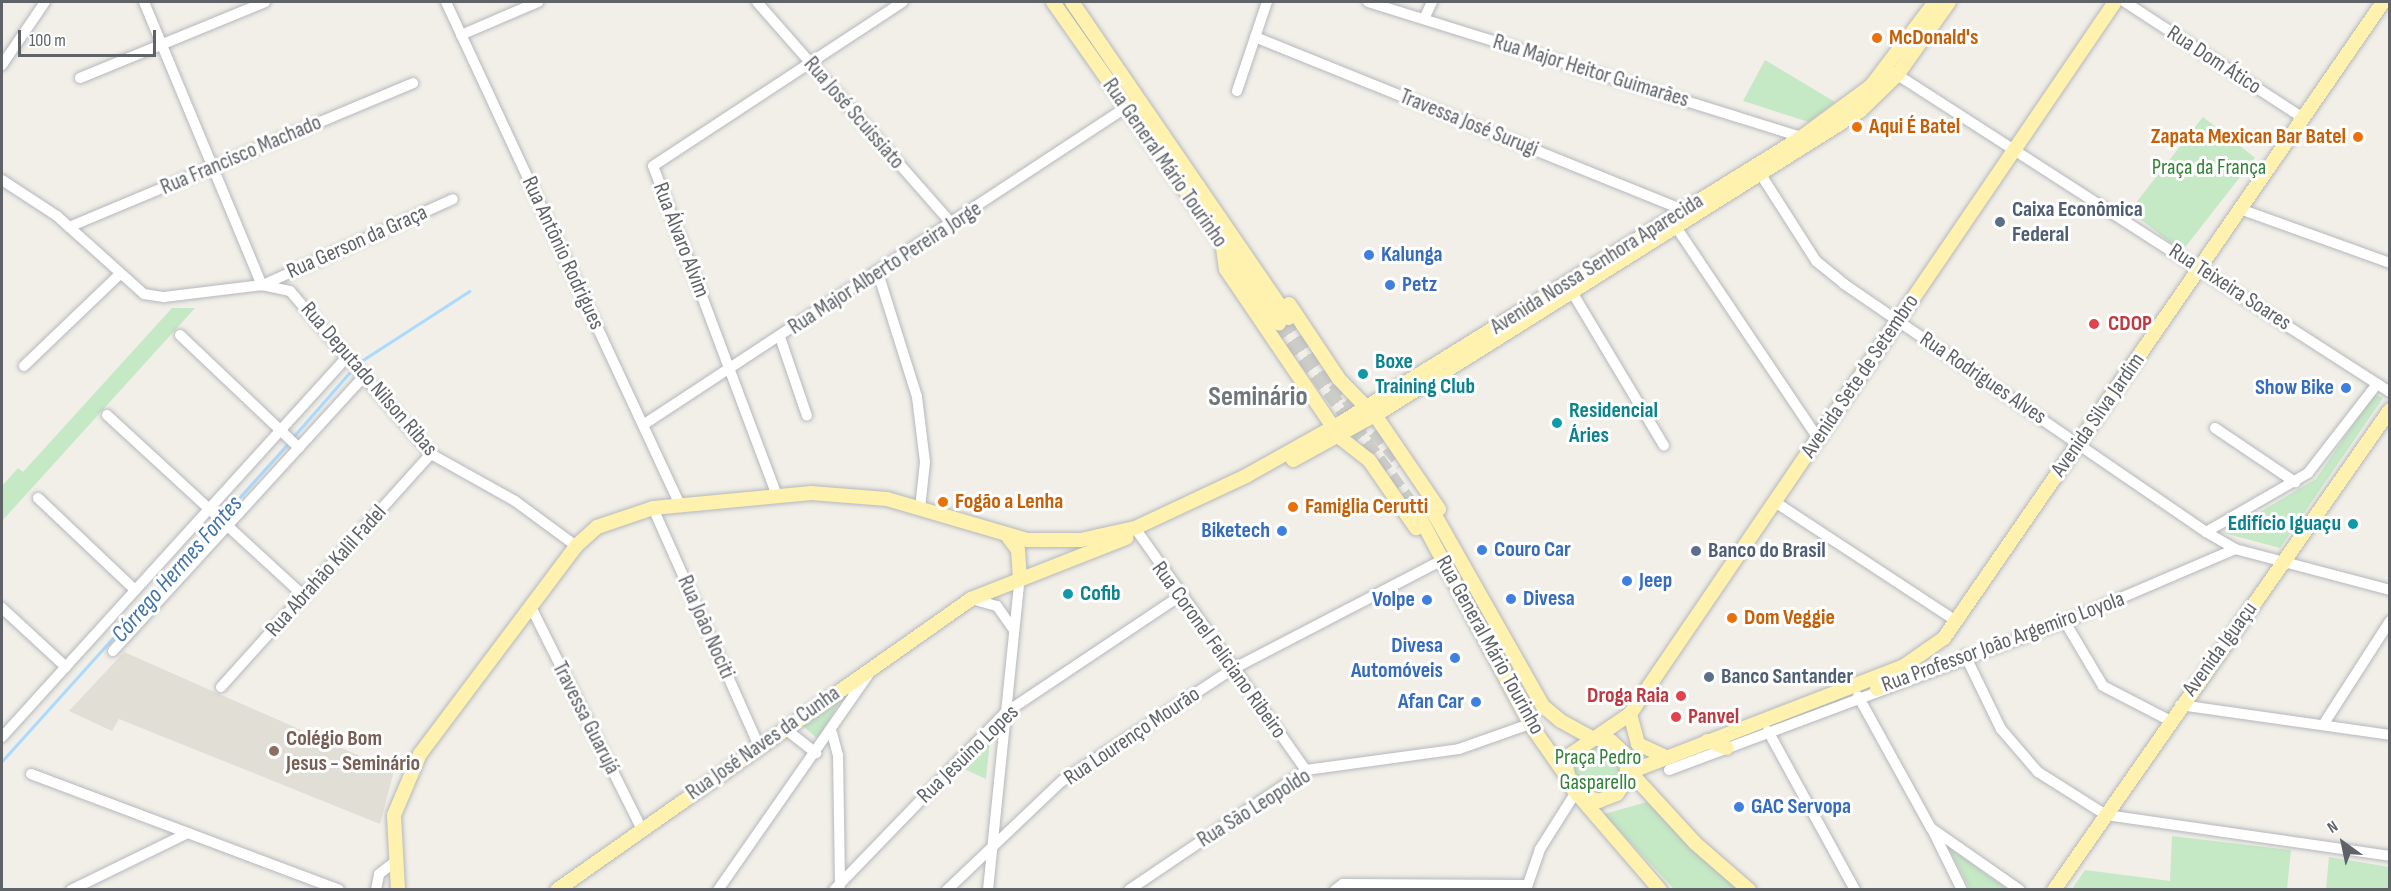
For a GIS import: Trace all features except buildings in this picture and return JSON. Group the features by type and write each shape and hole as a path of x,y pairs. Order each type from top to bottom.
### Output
{"main road":[{"name":"Rua General Mário Tourinho","path":"1053,2 1125,108 1227,240"},
{"name":"Rua General Mário Tourinho","path":"1072,2 1227,240 1283,321"},
{"name":"Avenida Nossa Senhora Aparecida","path":"1892,71 1935,2"},
{"name":"Avenida Nossa Senhora Aparecida","path":"1371,411 1684,210 1809,139 1892,71 1949,2"},
{"name":"Avenida Sete de Setembro","path":"1592,738 1630,714 2115,2"},
{"name":"Avenida Silva Jardim","path":"1956,621 2383,2"},
{"name":"Avenida Nossa Senhora Aparecida","path":"398,890 394,815 404,783 420,754 532,609 576,546 597,527 653,508 776,493 852,494 920,509 1009,538 1063,541 1136,531 1336,431 1371,411 1572,292 1676,227 1758,170"},
{"path":"1227,240 1252,250 1339,379 1371,411 1457,540 1474,601 1435,564 1388,484 1363,454 1336,431 1226,269 1227,240"},
{"name":"Avenida Iguaçu","path":"2054,890 2169,720 2390,410"},
{"name":"Rua General Mário Tourinho","path":"1422,507 1474,601 1543,706 1568,725 1592,738"},
{"name":"Rua José Naves da Cunha","path":"557,890 875,663 971,599 1020,576 1136,531"},
{"path":"1009,538 1018,550 1020,576"},
{"name":"Rua General Mário Tourinho","path":"1474,601 1530,724 1567,777"},
{"name":"Rua Professor João Argemiro Loyola","path":"1630,772 1664,756 1904,666 1928,653 1956,621"},
{"path":"1877,689 1904,666"},
{"path":"1630,714 1638,744 1664,756"},
{"path":"1530,724 1568,725"},
{"path":"1660,890 1576,792 1567,777 1570,755 1592,738 1622,748 1630,772 1645,784 1689,836 1749,890"},
{"path":"1707,741 1727,748"},
{"path":"1644,765 1645,784"},
{"path":"1576,792 1606,800 1622,790 1630,772"}],"street":[{"path":"2,65 45,2"},
{"path":"144,2 262,285"},
{"path":"80,78 265,2"},
{"name":"Rua Antônio Rodrigues","path":"446,2 680,505"},
{"path":"461,35 538,2"},
{"name":"Rua José Scuissiato","path":"757,2 952,224"},
{"name":"Rua Álvaro Alvim","path":"776,493 653,166 903,2"},
{"path":"1237,91 1267,2"},
{"name":"Rua Major Heitor Guimarães","path":"1368,2 1809,139"},
{"path":"1424,19 1431,2"},
{"name":"Rua Dom Ático","path":"2125,2 2303,118"},
{"name":"Travessa José Surugi","path":"1255,37 1684,210"},
{"name":"Rua Teixeira Soares","path":"1892,71 2200,267 2390,392"},
{"name":"Rua Francisco Machado","path":"69,226 412,83"},
{"name":"Rua Major Alberto Pereira Jorge","path":"643,425 878,273 1125,108"},
{"name":"Rua Rodrigues Alves","path":"1758,170 1816,261 1898,321 2206,532 2235,549 2282,564 2390,590"},
{"name":"Rua Deputado Nilson Ribas","path":"2,180 69,226 119,275 154,297 262,285 297,296 363,377 431,454 514,501 576,546"},
{"name":"Rua Gerson da Graça","path":"262,285 453,199"},
{"path":"2240,209 2390,263"},
{"path":"1676,227 1818,438"},
{"path":"878,273 917,397 926,462 920,509"},
{"path":"24,366 119,275"},
{"path":"1572,292 1664,446"},
{"path":"180,335 299,448"},
{"path":"780,337 807,416"},
{"path":"2,737 347,357"},
{"path":"113,651 363,377"},
{"path":"2206,532 2295,482 2377,384"},
{"path":"107,415 207,511 304,596"},
{"path":"2215,428 2295,482"},
{"name":"Rua Abrahão Kalil Fadel","path":"221,687 431,454"},
{"path":"38,498 135,590"},
{"path":"1775,502 1956,621"},
{"name":"Rua João Nociti","path":"653,508 759,746"},
{"name":"Rua Coronel Feliciano Ribeiro","path":"1136,531 1178,597 1306,770"},
{"name":"Rua Professor João Argemiro Loyola","path":"1669,770 1965,655 2065,622 2235,549"},
{"name":"Rua Lourenço Mourão","path":"947,890 992,844 1062,781 1231,670 1435,564"},
{"path":"988,890 1020,576"},
{"name":"Rua Jesuino Lopes","path":"838,887 1005,713 1178,597"},
{"path":"971,599 997,606 1015,630"},
{"path":"2,608 66,667"},
{"name":"Travessa Guarujá","path":"532,609 641,828"},
{"path":"2323,725 2390,621"},
{"path":"2065,622 2103,686 2169,720"},
{"path":"1965,655 2001,729 2038,772 2106,815 2390,856"},
{"path":"718,890 832,733 875,663"},
{"path":"1858,696 1931,828 1962,890"},
{"path":"2180,705 2390,735"},
{"name":"Rua São Leopoldo","path":"1129,890 1141,886 1306,770 1459,749 1530,724"},
{"path":"784,728 816,753"},
{"path":"1768,731 1855,890"},
{"path":"832,733 838,755 838,887"},
{"path":"32,774 184,835 339,890"},
{"path":"1335,890 1342,884 1365,887 1526,887 1540,849 1576,792"},
{"path":"1931,828 2020,890"},
{"path":"71,890 184,835"},
{"path":"376,890 379,874 396,861"}],"shaded area":[{"name":"Colégio Bom Jesus - Seminário","path":"124,652 394,771 380,824 119,719 112,731 69,711"}],"green space":[{"path":"1765,60 1835,102 1809,122 1743,101"},
{"name":"Praça da França","path":"2203,117 2255,158 2182,251 2130,211"},
{"path":"172,308 195,308 2,521 2,486 18,468 23,472"},
{"path":"2374,394 2383,398 2280,548 2224,533 2316,479"},
{"path":"844,694 818,739 797,721"},
{"path":"990,741 986,779 962,768"},
{"name":"Praça Pedro Gasparello","path":"1598,746 1614,753 1621,769 1614,785 1598,792 1582,785 1575,769 1582,753"},
{"path":"1647,802 1690,847 1744,889 1674,889 1604,814"},
{"path":"2172,836 2291,850 2287,889 2072,889 2085,870 2170,881"},
{"path":"1948,847 2007,889 1970,889"},
{"path":"2329,857 2389,867 2389,889 2326,889"}],"waterway":[{"path":"361,361 469,291"},
{"name":"Córrego Hermes Fontes","path":"293,437 349,373"},
{"name":"Córrego Hermes Fontes","path":"2,761 289,442"}],"tunnel":[{"path":"1288,318 1334,383 1402,464"},
{"path":"1279,324 1417,512"}],"place":[{"name":"McDonald's","path":"1877,38"},
{"name":"Aqui É Batel","path":"1857,127"},
{"name":"Zapata Mexican Bar Batel","path":"2358,137"},
{"name":"Caixa Econômica Federal","path":"2000,222"},
{"name":"Kalunga","path":"1369,255"},
{"name":"Petz","path":"1390,285"},
{"name":"CDOP","path":"2094,324"},
{"name":"Boxe Training Club","path":"1363,374"},
{"name":"Show Bike","path":"2346,388"},
{"name":"Residencial Áries","path":"1557,423"},
{"name":"Fogão a Lenha","path":"943,502"},
{"name":"Famiglia Cerutti","path":"1293,507"},
{"name":"Edifício Iguaçu","path":"2353,524"},
{"name":"Biketech","path":"1282,531"},
{"name":"Couro Car","path":"1482,550"},
{"name":"Banco do Brasil","path":"1696,551"},
{"name":"Jeep","path":"1627,581"},
{"name":"Cofib","path":"1068,594"},
{"name":"Divesa","path":"1511,599"},
{"name":"Volpe","path":"1427,600"},
{"name":"Dom Veggie","path":"1732,618"},
{"name":"Divesa Automóveis","path":"1455,658"},
{"name":"Banco Santander","path":"1709,677"},
{"name":"Droga Raia","path":"1681,696"},
{"name":"Afan Car","path":"1476,702"},
{"name":"Panvel","path":"1676,717"},
{"name":"Colégio Bom Jesus - Seminário","path":"274,751"},
{"name":"GAC Servopa","path":"1739,807"}],"district":[{"name":"Seminário","path":"1258,397"}]}
